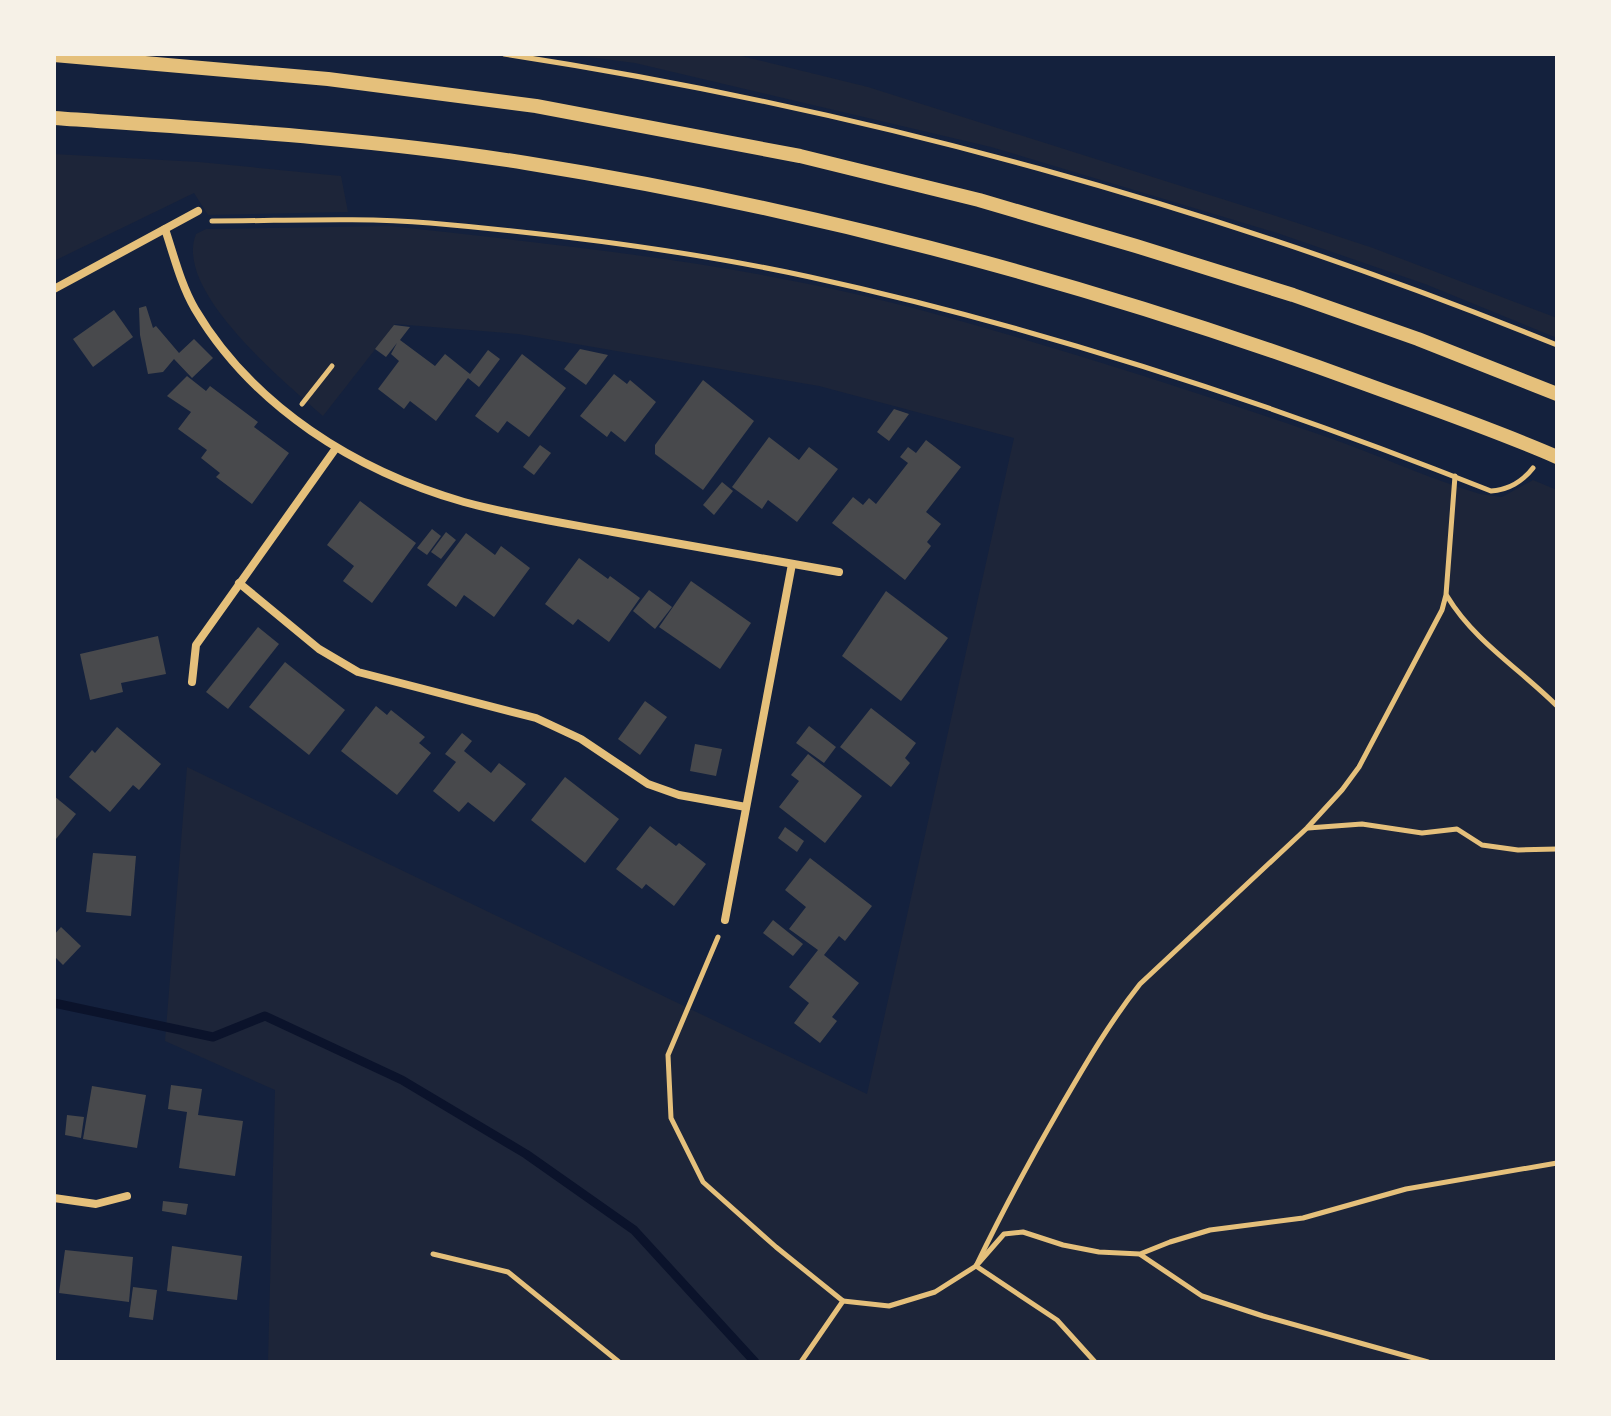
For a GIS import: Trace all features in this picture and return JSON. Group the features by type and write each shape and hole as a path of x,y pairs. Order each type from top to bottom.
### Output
{"street":[{"path":"54,55 328,79 536,106 800,156 979,200 1293,295 1418,339 1557,394"},
{"path":"54,118 335,140 524,163 755,207 890,238 1191,322 1324,368 1552,454"},
{"path":"54,289 198,211"},
{"path":"165,229 194,307 238,367 291,417 336,448 383,473 466,502 839,572"},
{"path":"192,682 196,645 336,448"},
{"path":"725,920 792,564"},
{"path":"239,583 319,649 358,672 536,718 560,727 648,784 679,795 746,807"},
{"path":"54,1198 96,1204 127,1196"}],"path":[{"path":"504,54 746,98 975,152 1164,206 1378,276 1557,345"},
{"path":"198,211 210,221 429,223 678,254 809,277 1085,347 1297,417 1491,491 1525,478 1552,454"},
{"path":"291,417 332,366"},
{"path":"976,1266 1005,1204 1110,1024 1140,984 1307,828 1359,767 1432,632 1446,595 1455,476"},
{"path":"1446,595 1456,612 1494,651 1530,679 1557,706"},
{"path":"1307,828 1362,824 1422,833 1457,829 1482,845 1518,850 1557,849"},
{"path":"725,920 668,1055 671,1118 703,1182 843,1301 889,1306 935,1292 976,1266 1004,1234 1023,1232 1099,1252 1140,1254 1210,1230 1303,1218 1406,1189 1557,1163"},
{"path":"433,1254 508,1272 619,1362"},
{"path":"1140,1254 1202,1296 1275,1320 1428,1362"},
{"path":"976,1266 1057,1320 1095,1362"},
{"path":"801,1362 843,1301"}],"shaded area":[{"path":"566,54 733,54 868,87 1373,248 1557,318 1557,338 1425,284 1277,233 991,147 635,63"},
{"path":"54,154 199,162 341,176 348,212 208,215 194,193 54,261"},
{"path":"390,226 660,258 862,295 977,326 1174,386 1321,435 1480,494 1502,497 1533,480 1557,490 1557,1362 268,1362 275,1090 165,1041 187,767 867,1094 1014,438 819,386 518,334 395,324 323,416 260,359 216,308 201,282 193,257 196,234 206,229"}],"building":[{"path":"146,306 153,328 156,326 179,353 194,339 213,358 192,378 174,359 163,372 148,374 140,335 139,308"},
{"path":"114,310 133,337 93,367 73,339"},
{"path":"394,325 410,327 400,340 435,366 445,354 470,374 488,350 500,359 479,387 468,378 436,421 410,401 404,409 378,389 399,361 391,354 397,343 386,357 375,349"},
{"path":"580,349 608,355 586,385 564,369"},
{"path":"522,354 566,388 529,437 507,421 498,433 475,416"},
{"path":"614,374 627,384 630,380 656,402 625,442 611,431 607,437 580,416"},
{"path":"187,376 206,391 210,386 258,422 254,427 289,453 252,504 216,477 220,473 201,458 207,450 178,429 191,412 167,396"},
{"path":"703,380 754,421 703,490 655,454 655,445"},
{"path":"894,409 909,414 889,441 877,432"},
{"path":"769,437 799,460 809,447 838,469 797,522 768,500 762,509 732,487"},
{"path":"926,440 961,467 926,512 941,524 927,542 931,546 905,580 832,523 853,497 863,505 869,498 876,504 908,463 900,457 908,447 916,453"},
{"path":"540,445 551,453 534,475 523,467"},
{"path":"722,482 733,491 714,515 703,505"},
{"path":"360,501 416,543 372,603 343,581 354,566 327,545"},
{"path":"432,529 441,536 427,555 417,548"},
{"path":"446,532 456,540 441,559 431,552"},
{"path":"466,533 495,555 501,546 530,568 494,617 464,595 456,607 427,585"},
{"path":"579,558 640,598 609,642 578,619 573,625 545,604"},
{"path":"691,581 751,623 720,669 659,627"},
{"path":"649,590 672,607 655,629 633,611"},
{"path":"886,591 948,638 901,701 842,656"},
{"path":"258,627 279,644 228,709 206,692"},
{"path":"158,636 166,674 121,683 123,692 90,700 80,654"},
{"path":"285,662 345,710 309,755 249,707"},
{"path":"645,701 667,717 640,755 618,739"},
{"path":"376,706 387,715 391,710 425,737 419,743 431,753 397,795 341,751"},
{"path":"871,708 916,743 905,758 910,763 891,787 840,747"},
{"path":"809,726 836,747 824,763 796,743"},
{"path":"117,727 161,764 139,790 133,785 110,812 69,777"},
{"path":"462,733 472,741 464,751 491,773 499,763 526,784 494,822 468,802 459,812 433,791 456,762 445,754"},
{"path":"695,744 722,749 716,776 690,771"},
{"path":"808,754 862,796 825,843 779,807 799,781 791,775"},
{"path":"565,777 619,819 585,863 531,820"},
{"path":"54,796 76,814 56,839 54,837"},
{"path":"650,826 706,864 674,906 646,884 642,889 616,869"},
{"path":"785,827 804,841 797,852 778,838"},
{"path":"93,853 136,856 131,916 86,912"},
{"path":"810,858 872,906 845,941 839,936 824,955 859,983 832,1017 837,1021 820,1043 794,1023 809,1003 789,987 818,950 789,929 806,907 785,890"},
{"path":"773,920 803,944 793,956 763,933"},
{"path":"61,927 81,946 63,965 54,956 54,935"},
{"path":"171,1085 202,1089 198,1115 243,1121 235,1176 179,1168 187,1112 168,1109"},
{"path":"92,1086 146,1095 137,1148 83,1139"},
{"path":"67,1115 84,1117 81,1138 65,1135"},
{"path":"163,1201 188,1204 186,1215 162,1211"},
{"path":"172,1246 242,1256 237,1300 167,1291"},
{"path":"65,1250 133,1257 129,1302 59,1293"},
{"path":"133,1287 157,1290 153,1320 129,1317"}],"waterway":[{"path":"54,1003 213,1037 265,1016 402,1080 526,1154 634,1230 755,1362"}]}
